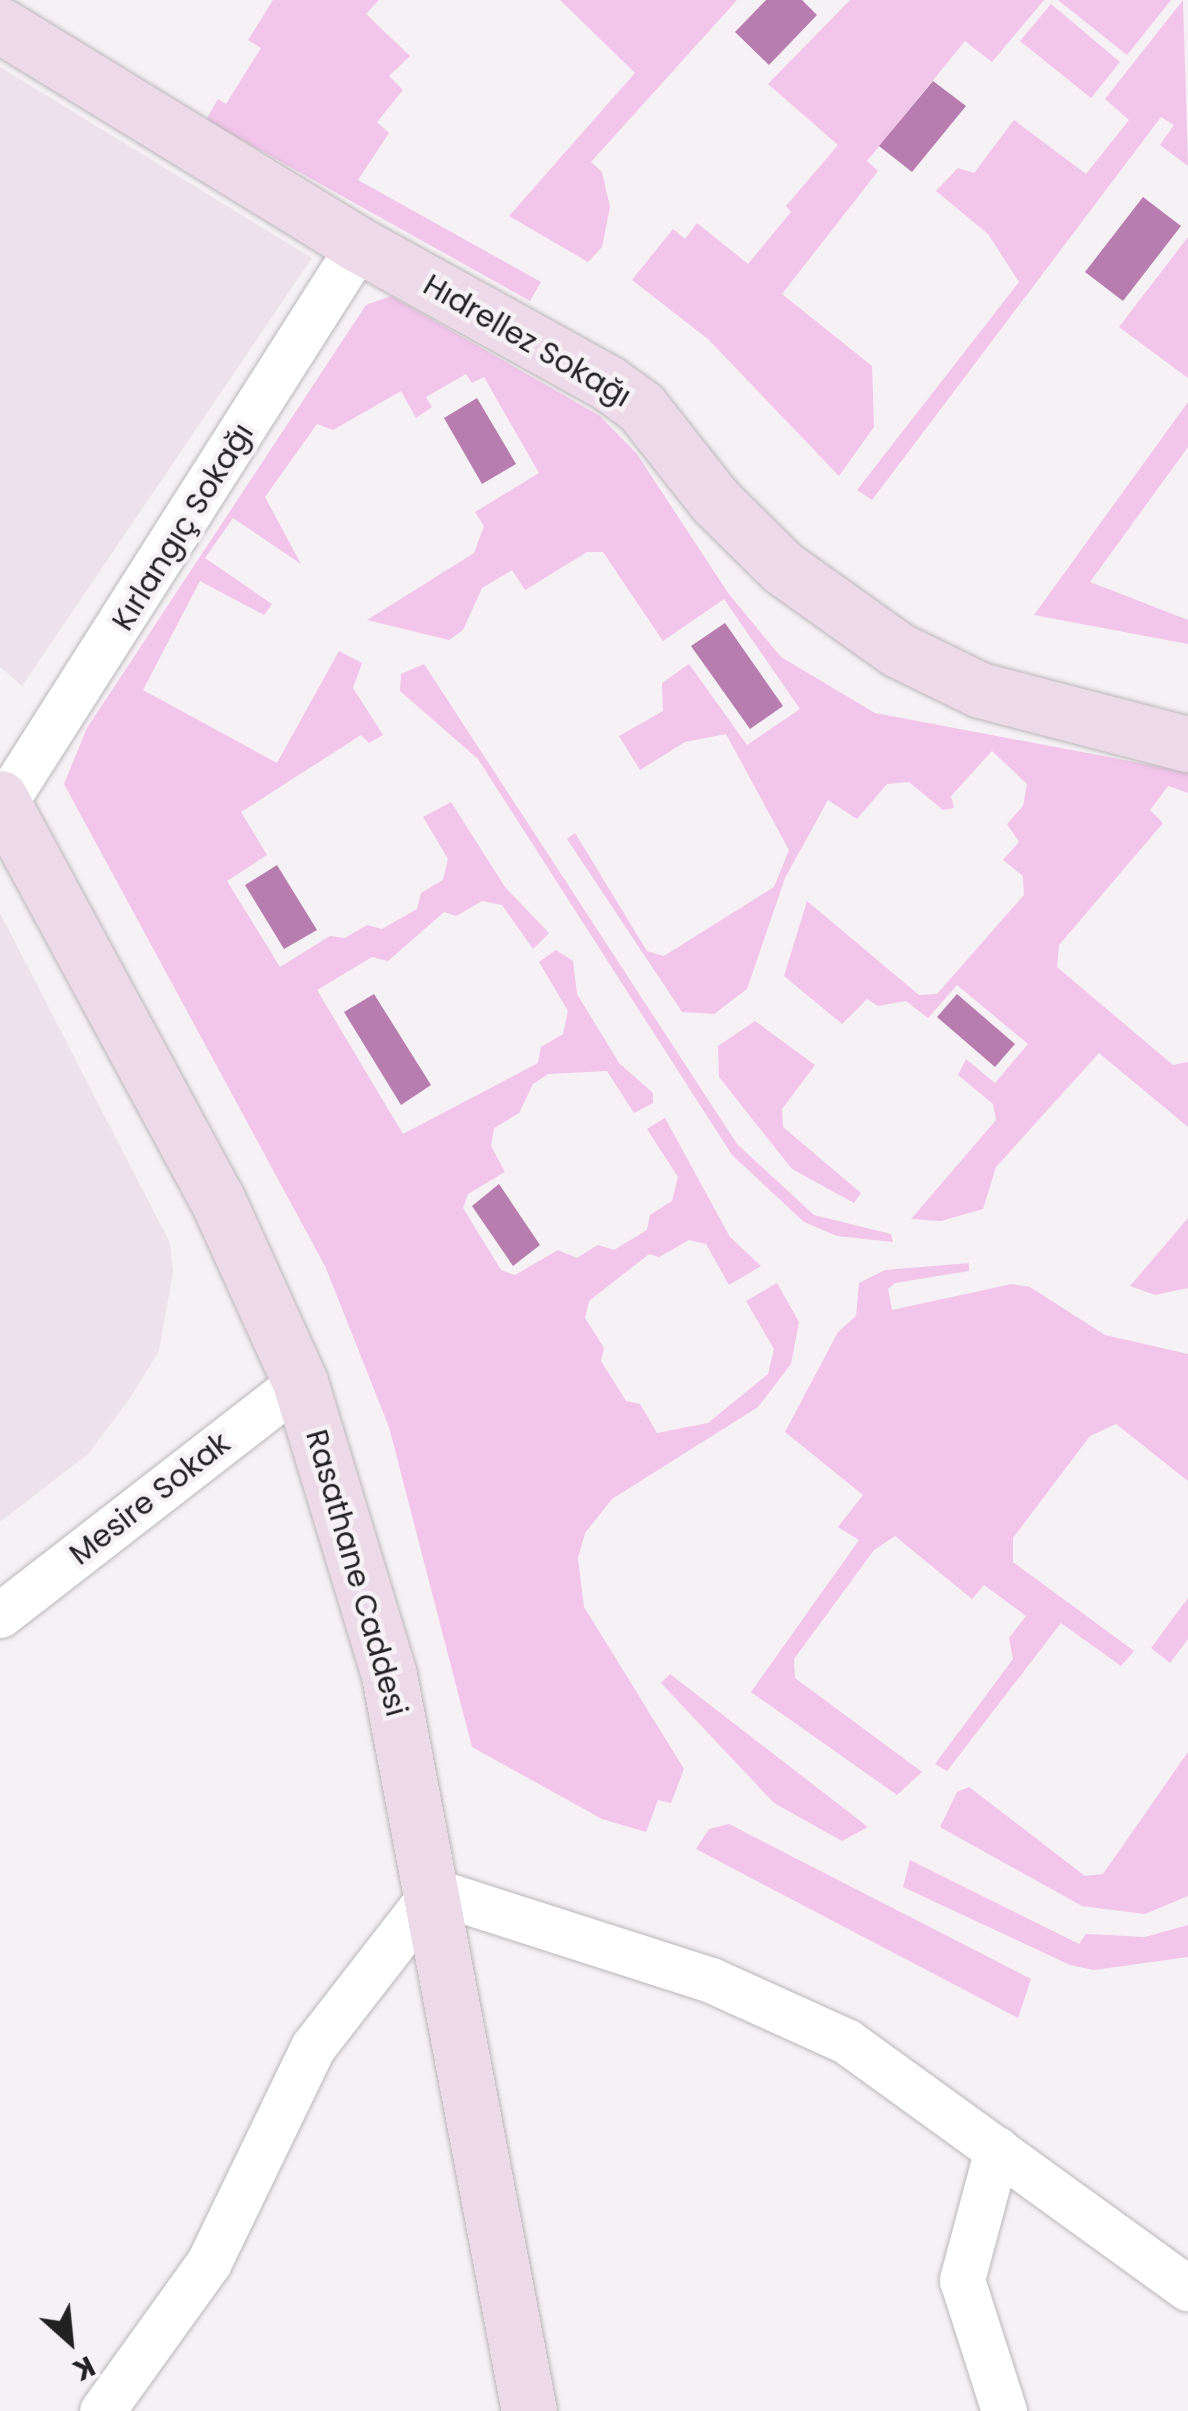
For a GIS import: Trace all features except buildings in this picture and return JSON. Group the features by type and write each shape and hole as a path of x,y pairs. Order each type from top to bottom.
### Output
{"street":[{"name":"Hıdrellez Sokağı","path":"0,25 359,245 641,407 740,528 898,650 980,690 1188,744"},
{"name":"Kırlangıç Sokağı","path":"2,806 359,245"},
{"name":"Rasathane Caddesi","path":"2,806 216,1199 300,1382 389,1675 434,1891 528,2411"},
{"name":"Mesire Sokak","path":"0,1615 300,1382"},
{"path":"102,2411 209,2262 313,2047 434,1891 782,2009 846,2041 1188,2289"},
{"path":"998,2150 962,2280 1004,2411"}],"shaded area":[{"path":"273,0 379,0 366,14 410,56 389,76 403,90 377,122 389,133 358,180 541,282 530,301 206,120 218,99 226,104 261,48 248,40"},
{"path":"560,0 737,0 591,162 602,172 610,207 602,247 588,262 509,216 635,73"},
{"path":"766,0 802,0 817,15 769,65 735,32"},
{"path":"850,0 1044,0 992,62 965,41 867,161 878,171 782,294 872,366 874,427 839,476 708,339 632,280 673,229 685,239 697,223 748,264 791,212 786,206 838,145 768,84"},
{"path":"1058,0 1171,0 1127,55"},
{"path":"1183,0 1188,166 1160,145 1174,125 1161,117 872,500 857,490 1019,282 988,234 936,191 958,168 974,173 1014,120 1086,174 1129,120 1105,99"},
{"path":"1051,4 1120,62 1091,98 1020,41"},
{"path":"0,67 312,258 22,686 0,667"},
{"path":"933,81 966,106 912,172 879,146"},
{"path":"1143,197 1181,226 1123,301 1085,272"},
{"path":"1188,237 1188,378 1119,327"},
{"path":"391,296 600,416 637,454 728,593 781,657 875,713 1188,772 1188,793 1168,786 1150,810 1163,823 1059,945 1057,967 1173,1065 1188,1062 1188,1127 1099,1053 996,1167 983,1209 941,1221 911,1219 996,1120 993,1104 958,1075 966,1059 995,1083 1028,1044 957,985 928,1018 906,1001 878,1006 867,999 842,1024 784,976 807,901 919,995 937,994 1024,895 1023,876 1003,860 1019,842 1007,824 1023,806 1027,784 992,751 951,796 954,808 943,810 909,782 887,784 857,819 828,800 785,878 747,989 714,1014 682,1012 567,839 575,833 647,951 664,956 774,887 789,850 726,734 685,742 640,770 619,736 663,711 662,683 689,664 747,745 800,709 724,599 663,641 603,552 587,552 525,590 512,570 482,588 463,630 449,640 367,620 474,553 484,526 475,512 539,473 484,377 472,383 466,374 426,397 432,407 416,418 401,391 333,430 317,424 265,497 301,564 233,518 205,558 272,604 264,615 200,581 143,690 277,763 339,651 362,663 353,688 383,735 369,743 361,735 241,812 267,855 227,881 280,967 330,936 345,938 367,925 382,929 417,909 421,893 443,880 448,859 423,817 451,802 505,887 549,933 533,949 502,905 482,901 456,916 444,912 388,961 372,957 317,990 403,1134 538,1063 541,1047 563,1034 568,1011 539,962 556,950 573,961 577,994 619,1063 653,1093 653,1103 634,1113 607,1071 548,1074 533,1084 519,1113 494,1128 491,1146 505,1172 468,1194 463,1208 501,1270 515,1275 558,1250 577,1258 598,1245 614,1250 647,1230 650,1215 672,1201 678,1177 647,1129 665,1118 730,1237 761,1266 729,1285 706,1244 689,1240 659,1257 649,1254 589,1301 585,1318 604,1348 601,1361 626,1401 640,1404 657,1433 708,1423 768,1374 774,1349 746,1301 777,1283 799,1322 791,1364 758,1407 612,1499 585,1533 578,1558 584,1607 684,1769 671,1803 658,1800 646,1832 602,1819 472,1747 389,1427 325,1266 64,784 87,728 366,305"},
{"path":"477,398 516,464 482,484 444,418"},
{"path":"1188,402 1188,447 1090,582 1188,620 1188,644 1034,615"},
{"path":"725,623 783,706 750,729 691,646"},
{"path":"424,664 737,1144 814,1215 891,1234 893,1242 837,1236 804,1222 732,1155 478,759 400,691 401,674"},
{"path":"277,865 317,930 284,949 245,885"},
{"path":"0,913 170,1243 173,1272 159,1351 130,1398 88,1454 0,1522"},
{"path":"374,994 431,1085 401,1105 344,1012"},
{"path":"957,994 1015,1044 995,1067 937,1017"},
{"path":"755,1021 815,1065 782,1109 783,1127 861,1193 854,1203 792,1169 719,1077 718,1046"},
{"path":"499,1184 540,1245 513,1266 472,1206"},
{"path":"1188,1218 1188,1288 1155,1295 1130,1286"},
{"path":"969,1263 969,1271 895,1283 888,1289 892,1310 1012,1284 1030,1287 1105,1335 1188,1354 1188,1481 1116,1424 1090,1436 1013,1538 1013,1562 1134,1651 1121,1666 1061,1623 947,1771 935,1764 1013,1659 1009,1638 1026,1616 984,1585 972,1599 895,1536 874,1550 794,1659 795,1678 922,1772 897,1795 751,1692 859,1540 838,1527 863,1495 785,1432 838,1332 856,1316 859,1283 885,1270"},
{"path":"1188,1598 1188,1639 1170,1663 1151,1648"},
{"path":"670,1674 868,1827 842,1841 774,1803 661,1683"},
{"path":"1188,1752 1188,1896 1145,1914 1082,1906 940,1827 957,1792 969,1787 1085,1876 1103,1874"},
{"path":"729,1824 1031,1979 1018,2018 696,1849 709,1829"},
{"path":"910,1860 1079,1944 1086,1934 1145,1937 1188,1925 1188,1957 1094,1970 1070,1965 903,1887"}]}
